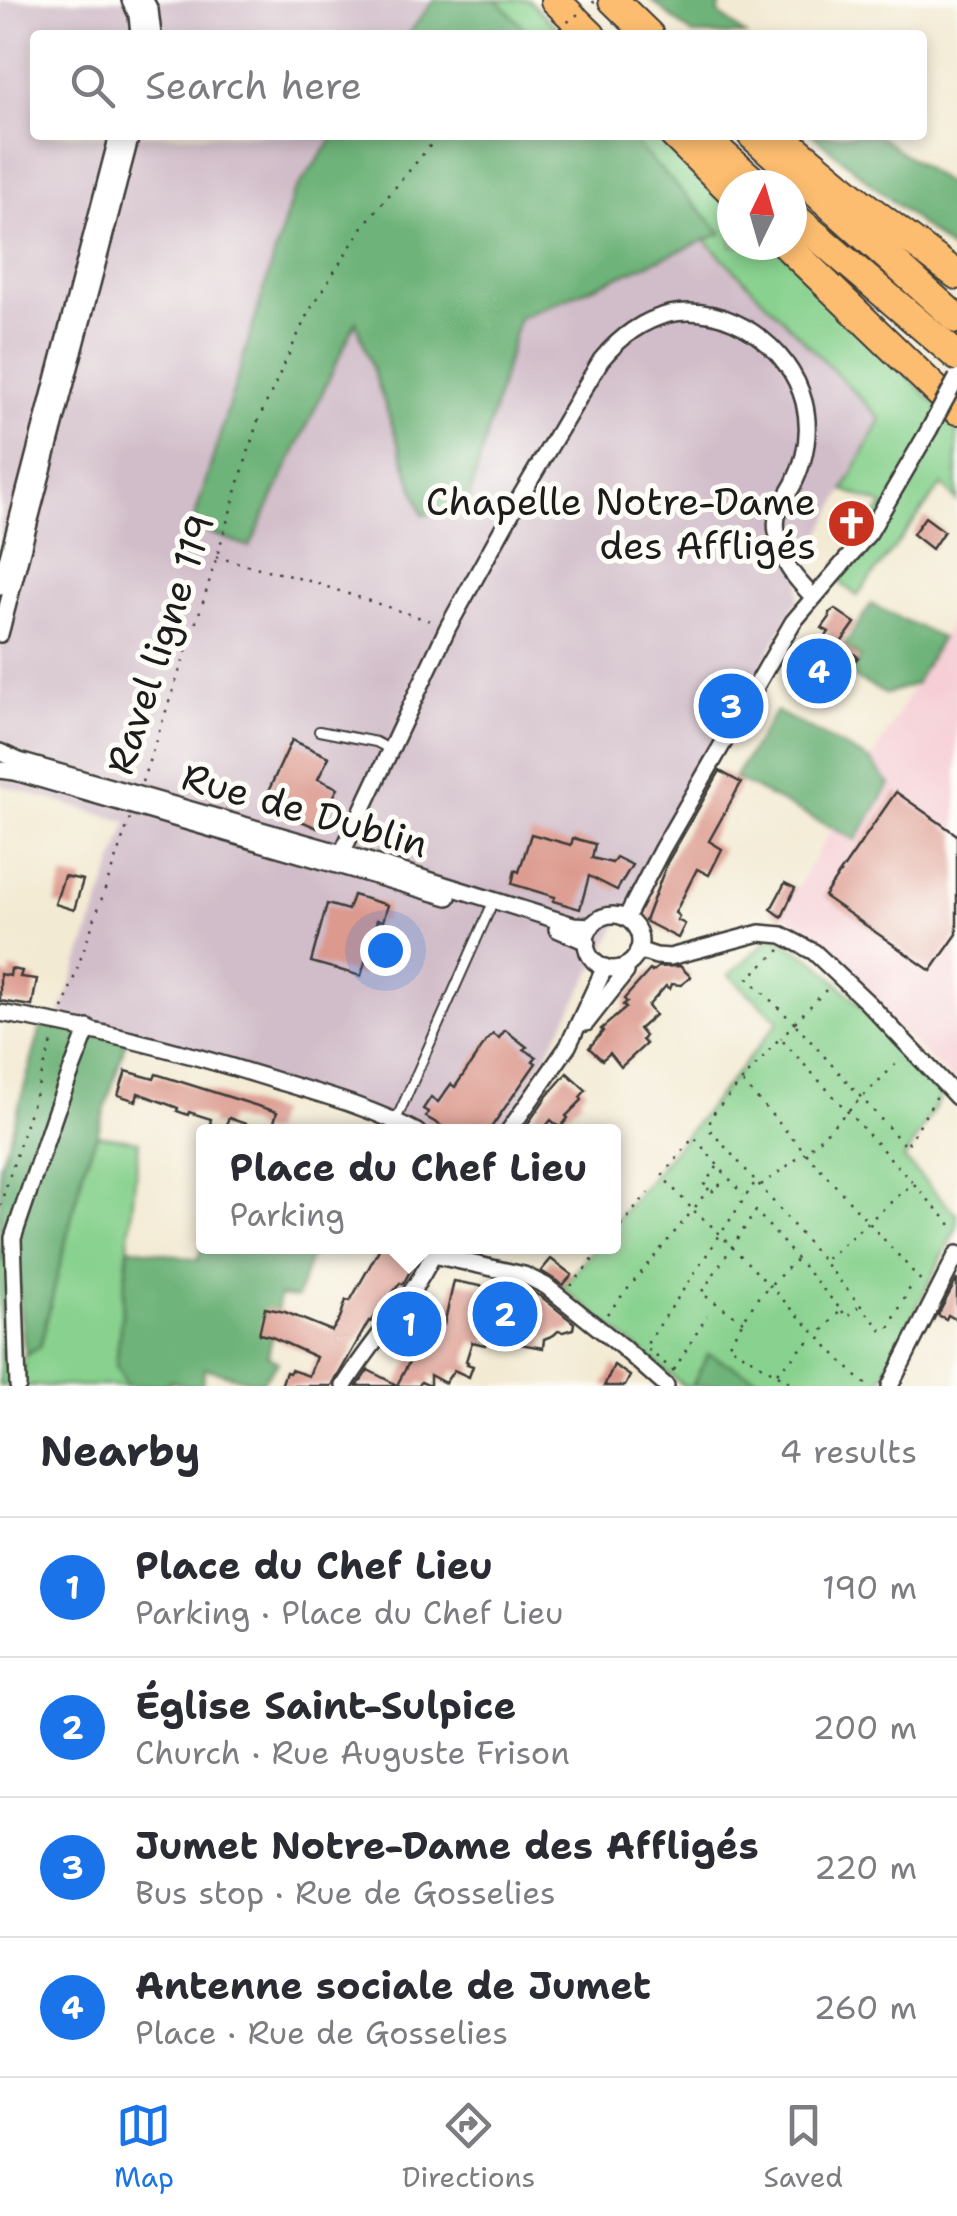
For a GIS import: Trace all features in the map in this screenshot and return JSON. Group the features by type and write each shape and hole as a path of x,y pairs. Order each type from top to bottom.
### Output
{"highway":[{"path":"555,0 585,30"},
{"path":"613,0 643,30"},
{"path":"679,140 717,177"},
{"path":"707,140 741,170"},
{"path":"757,140 957,319"},
{"path":"785,140 861,204 957,275"},
{"path":"807,228 957,356"},
{"path":"802,260 957,410"}],"street":[{"path":"130,0 137,15 138,30"},
{"path":"145,0 152,30"},
{"path":"0,587 117,140"},
{"path":"0,634 130,140"},
{"path":"342,854 448,627 519,499 602,360 618,340 640,326 670,314 701,312 731,320 758,335 781,357 797,381 805,404 808,442 794,482 778,510 776,528 786,567 813,597"},
{"path":"626,918 793,622 869,533 957,378"},
{"name":"Rue de Dublin","path":"0,752 136,801 570,933 587,942"},
{"name":"Rue de Dublin","path":"0,770 342,854 573,925 592,926"},
{"path":"604,916 626,918 640,936 638,950 632,962 605,967 591,957 587,942 592,926 604,916"},
{"path":"638,950 670,958 760,933 782,935 814,952 957,1097"},
{"path":"514,1124 626,972 627,964"},
{"path":"568,1046 605,967"},
{"path":"0,1013 88,1028 367,1108 403,1124"},
{"path":"18,1386 13,1238 88,1028"},
{"path":"347,1381 402,1307 433,1254"},
{"path":"446,1254 524,1275 546,1286 666,1386"},
{"path":"890,1386 957,1254"}],"lane":[{"path":"319,731 376,742 391,750"},
{"path":"396,1120 490,909"}],"path":[{"path":"557,30 596,0"},
{"name":"Ravel ligne 119","path":"0,1206 257,423 308,313 364,225 435,140"},
{"path":"216,557 306,580 448,627"},
{"path":"781,949 748,978 906,1146 938,1097"},
{"path":"835,986 831,984 711,1116 710,1130 882,1330 889,1328 912,1286"},
{"path":"780,1038 952,1226"},
{"path":"760,1186 806,1153 902,1058"},
{"path":"742,1082 922,1282 937,1293"},
{"path":"745,1197 694,1137 662,1176 869,1386"},
{"path":"718,1166 704,1184 714,1192 726,1176"},
{"path":"707,1316 674,1370 646,1347 756,1181"},
{"path":"824,1261 913,1182"},
{"path":"596,1326 709,1188"},
{"path":"621,1226 648,1193"},
{"path":"743,1322 701,1293 756,1212 847,1316 860,1304"},
{"path":"570,1286 597,1254"},
{"path":"796,1386 728,1345 769,1285 797,1259"},
{"path":"776,1374 841,1310"},
{"path":"605,1386 621,1346"}],"shaded area":[{"path":"0,0 465,0 495,30 30,30 30,140 604,140 717,254 717,260 723,260 881,420 801,571 798,599 508,1124 391,1124 60,1015 128,822 0,785"},
{"path":"957,610 957,1086 783,912 832,828 856,840 889,785 871,761"}],"green space":[{"path":"434,0 497,0 526,30 412,30"},
{"path":"497,0 529,0 559,30 526,30"},
{"path":"651,0 722,0 718,13 739,30 687,30"},
{"path":"332,140 632,140 717,228 717,235 519,318 467,507 423,515 356,321 250,547 192,527 293,194"},
{"path":"632,140 670,140 717,186 717,228"},
{"path":"819,140 884,140 957,191 957,255"},
{"path":"717,234 717,252 705,240"},
{"path":"725,260 791,260 957,425 957,501 942,485 857,596 832,576 884,505 844,490 881,419"},
{"path":"871,604 941,638 915,684 886,694 849,675 861,657 844,646"},
{"path":"776,711 871,761 890,785 856,840 734,778"},
{"path":"773,935 818,963 945,1091 904,1159 957,1215 957,1227 878,1386 774,1386 708,1354 692,1386 684,1386 562,1287 589,1254 621,1254 621,1214 779,1021 729,975"},
{"path":"43,1020 127,1038 84,1167 40,1347 25,1354 13,1248 21,1205 0,1265 0,1165"},
{"path":"97,1135 139,1141 116,1365 127,1386 22,1386 25,1354 40,1347 84,1167"},
{"path":"7,1243 13,1386 0,1386 0,1265"},
{"path":"129,1247 198,1260 200,1254 311,1254 297,1298 280,1296 268,1356 278,1362 260,1384 205,1368 202,1386 169,1381 167,1386 127,1386 116,1365"},
{"path":"708,1354 774,1386 692,1386"}],"building":[{"path":"925,517 944,531 932,549 913,534"},
{"path":"835,609 855,623 840,644 858,657 843,677 835,671 815,700 793,684 829,632 822,628"},
{"path":"292,740 329,757 318,779 338,788 317,828 299,820 303,811 267,794"},
{"path":"720,771 741,783 709,841 722,849 709,875 697,869 675,913 679,916 677,920 685,924 678,938 645,921 667,863"},
{"path":"896,792 957,835 957,934 931,971 824,896"},
{"path":"531,834 571,845 573,838 595,844 592,858 612,863 616,857 632,865 617,890 589,876 580,909 553,901 555,897 512,884"},
{"path":"64,876 83,880 74,910 55,904"},
{"path":"785,883 795,888 782,917 771,909"},
{"path":"353,895 388,905 383,921 377,920 361,976 311,962 327,904 348,910"},
{"path":"680,966 691,977 681,985 672,984 670,989 666,986 648,1006 655,1015 639,1029 646,1044 621,1067 610,1053 602,1060 589,1048 601,1029 626,1008 624,999 650,970"},
{"path":"11,969 22,971 20,977 37,979 32,1006 0,1001 0,974 10,976"},
{"path":"505,1030 527,1047 524,1049 536,1057 536,1063 494,1124 438,1124 426,1117 428,1112 423,1109 431,1097 438,1102 451,1084 455,1087 487,1040 493,1034 499,1038"},
{"path":"126,1071 154,1079 156,1074 277,1112 273,1124 246,1124 229,1118 226,1124 210,1124 211,1119 189,1112 188,1115 138,1093 136,1101 118,1095"},
{"path":"567,1073 586,1090 563,1124 551,1120 548,1124 528,1124"},
{"path":"376,1254 420,1254 403,1284 369,1321 332,1386 281,1386 286,1372 291,1370 309,1376 316,1357 259,1334 265,1308 332,1331 346,1300 350,1301"},
{"path":"551,1259 572,1275 563,1285 541,1271"},
{"path":"957,1279 957,1320 948,1315 946,1319 938,1315"},
{"path":"454,1281 517,1293 523,1287 574,1323 573,1329 544,1339 543,1348 514,1343 509,1333 489,1329 485,1345 472,1342 466,1361 473,1366 469,1377 454,1370 445,1383 430,1375 430,1386 421,1382 419,1386 357,1386 368,1370 397,1385 427,1319 444,1325"},
{"path":"614,1365 630,1376 625,1386 604,1386"}],"place":[{"name":"Chapelle Notre-Dame des Affligés","path":"851,523"},
{"name":"Antenne sociale de Jumet","path":"819,671"},
{"name":"Jumet Notre-Dame des Affligés","path":"731,706"},
{"name":"Église Saint-Sulpice","path":"505,1314"},
{"name":"Place du Chef Lieu","path":"409,1324"}]}
